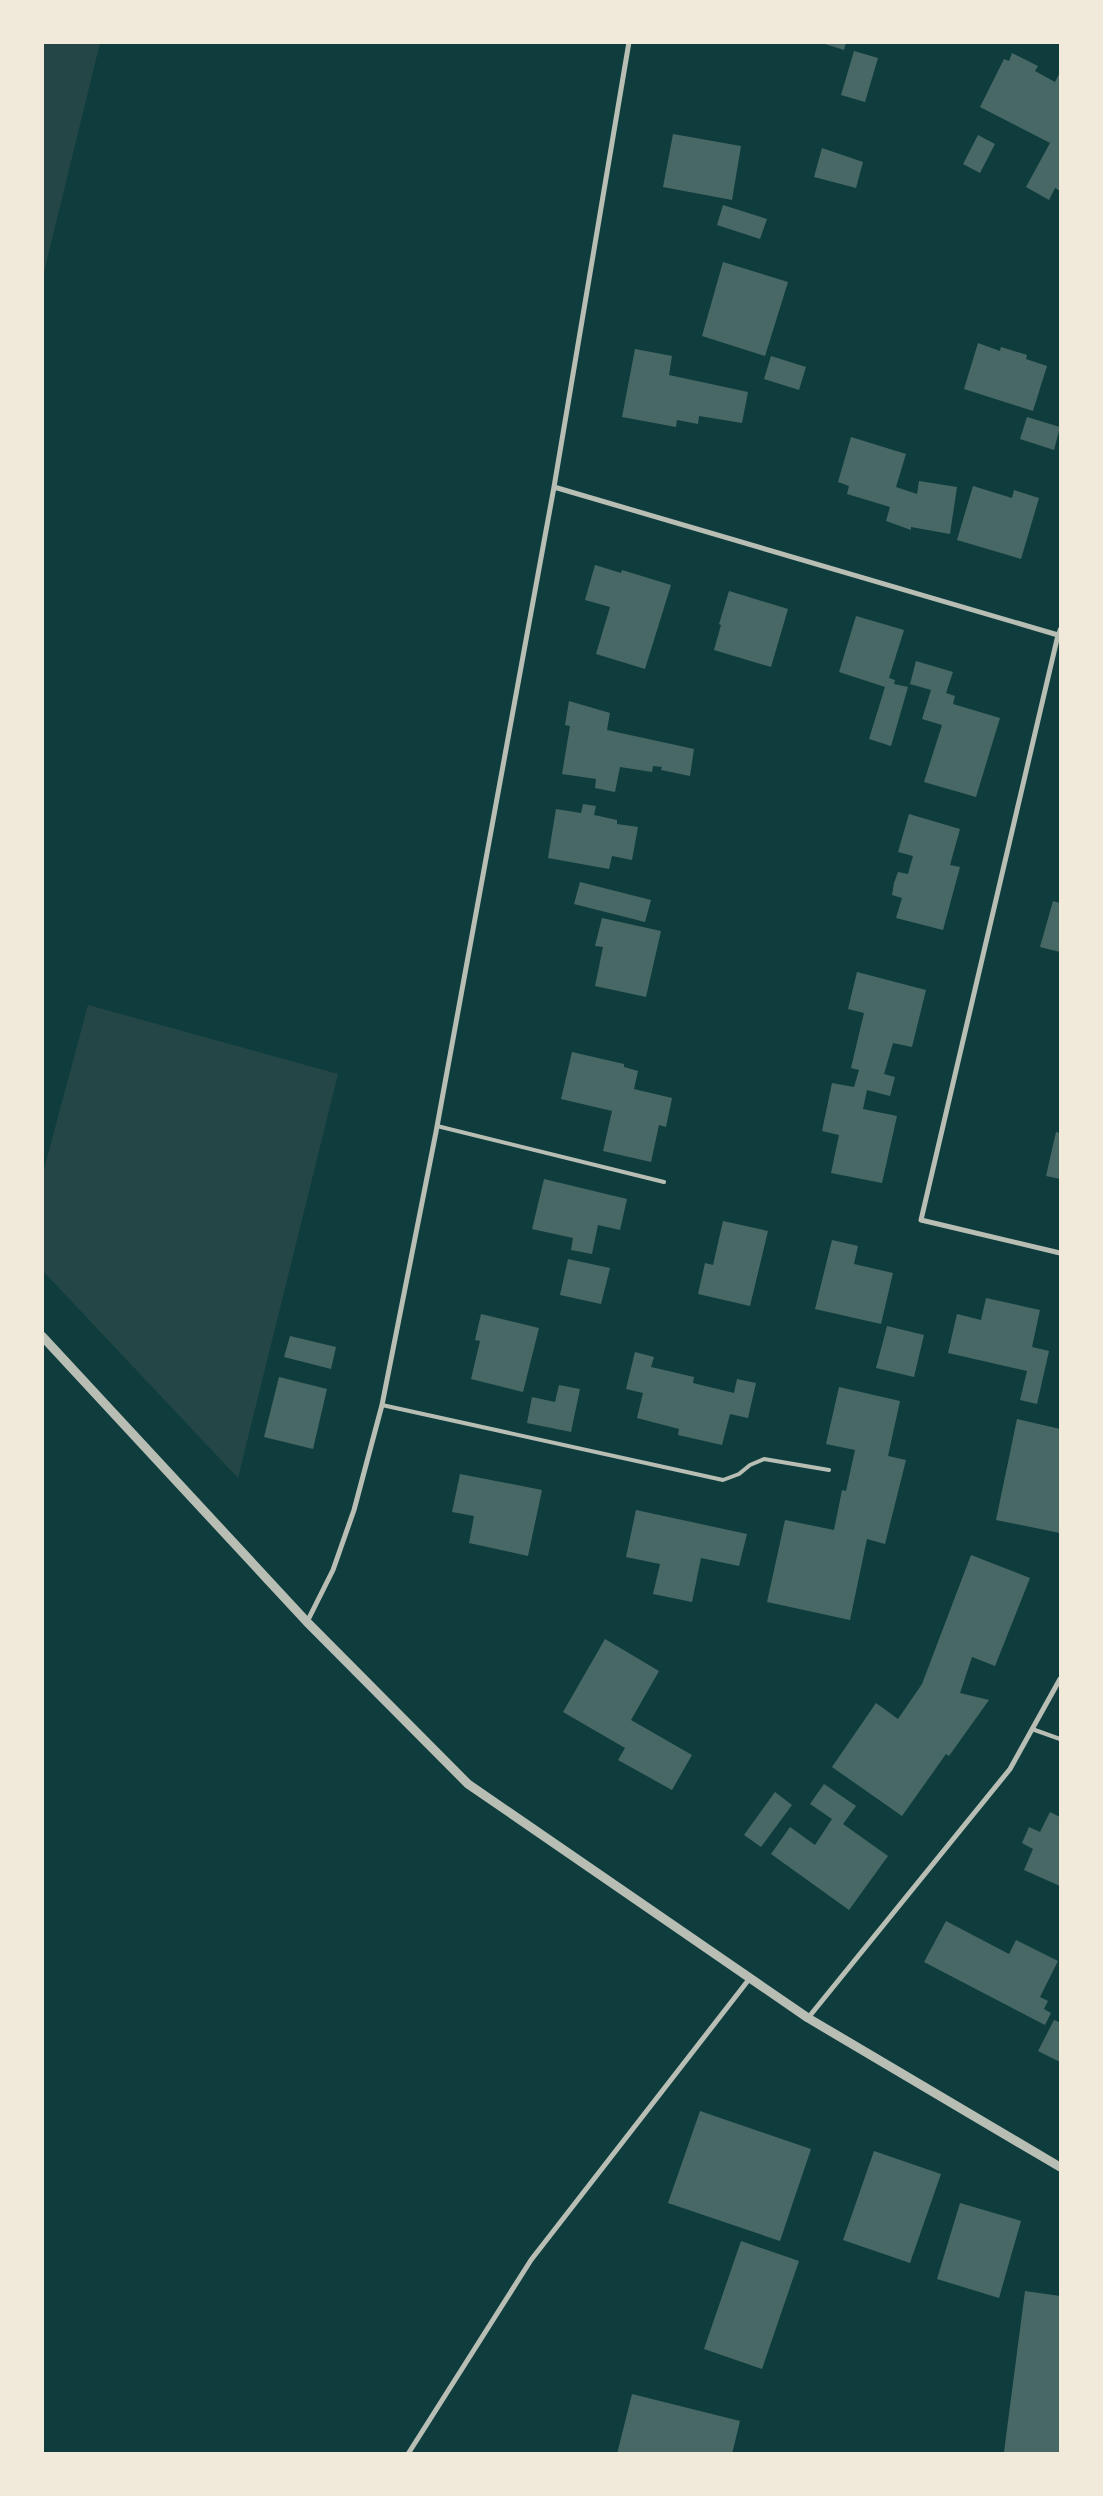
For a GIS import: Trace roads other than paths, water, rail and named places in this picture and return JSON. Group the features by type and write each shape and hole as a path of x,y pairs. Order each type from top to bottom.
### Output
{"street":[{"path":"307,1622 334,1570 354,1510 382,1405 437,1126 554,487 629,42"},
{"path":"554,487 1058,635 921,1220 1060,1253"},
{"path":"42,1336 307,1622 468,1784 808,2018 1060,2167"},
{"path":"808,2018 1010,1769 1060,1679"},
{"path":"408,2454 531,2260 750,1978"}],"lane":[{"path":"1058,635 1060,629"},
{"path":"437,1126 664,1182"},
{"path":"382,1405 724,1480 740,1474 750,1465 764,1459 829,1470"},
{"path":"1032,1729 1060,1739"}]}
